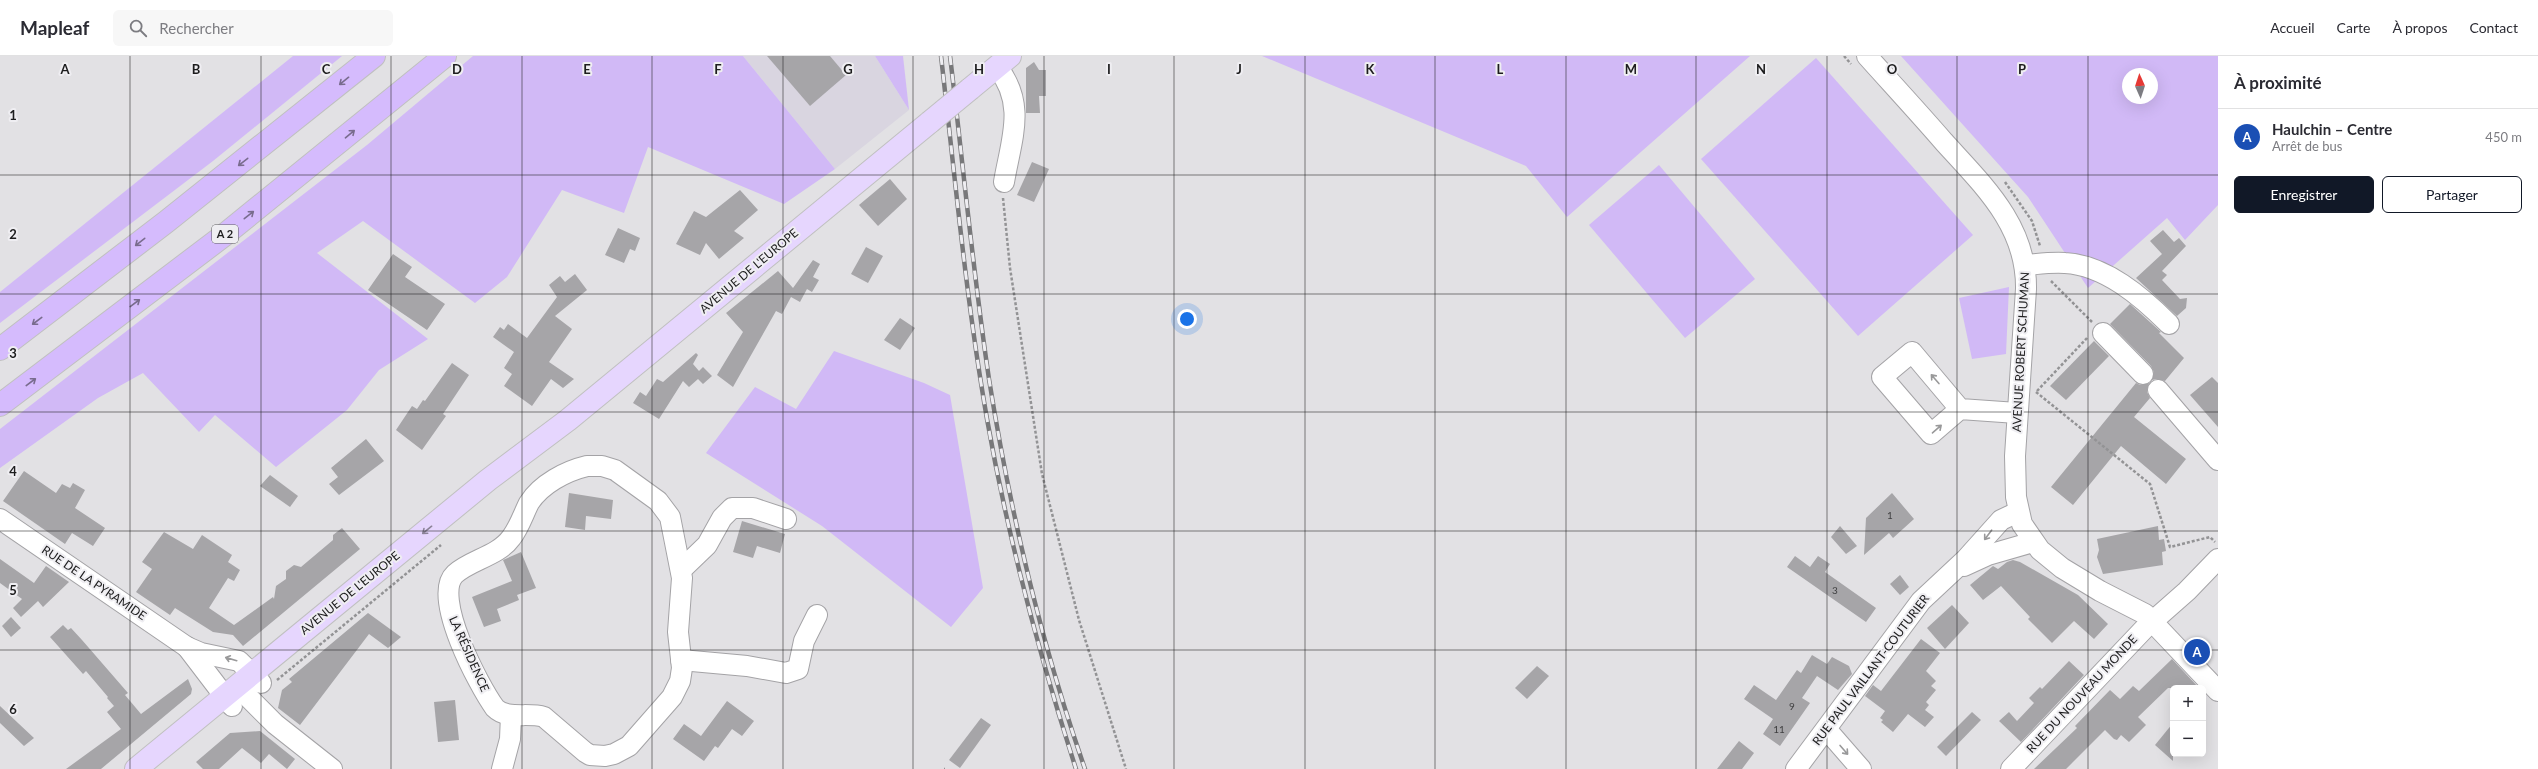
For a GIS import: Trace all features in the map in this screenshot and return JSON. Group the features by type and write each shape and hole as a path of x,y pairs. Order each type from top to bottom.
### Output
{"highway":[{"path":"0,349 166,222 374,56"},
{"name":"A 2","path":"0,405 223,236 445,56"}],"main road":[{"name":"AVENUE DE L'EUROPE","path":"136,769 424,551 509,477 568,420 1004,62"},
{"name":"AVENUE DE L'EUROPE","path":"149,769 242,690"}],"street":[{"name":"AVENUE ROBERT SCHUMAN","path":"1867,56 1997,201 2016,233 2025,264 2028,391 2018,413 2015,470 2018,512"},
{"path":"1004,62 1015,105 1013,129 1004,182"},
{"path":"2025,264 2066,263 2087,268 2132,290 2169,324"},
{"path":"2098,333 2143,374"},
{"path":"2158,390 2218,460"},
{"path":"1960,409 2018,413"},
{"name":"LA RÉSIDENCE","path":"587,466 602,466 615,470 658,501 667,510 672,524 681,570 682,593 678,632 682,674 677,689 629,746 614,754 592,762 544,717 535,714 511,715 499,712 490,701 454,626 447,589 455,574 510,539 529,503 544,487 572,471 587,466"},
{"path":"681,570 706,546 722,518 732,508 753,508 786,519"},
{"path":"2018,512 2033,542 2050,559 2077,578 2138,608 2153,620 2218,691"},
{"name":"RUE PAUL VAILLANT-COUTURIER","path":"1796,769 1827,730 1914,610 1966,559 2001,520 2018,512"},
{"name":"RUE DE LA PYRAMIDE","path":"0,519 187,647 242,690"},
{"name":"RUE PAUL VAILLANT-COUTURIER","path":"1950,574 1978,559 2033,542"},
{"name":"RUE DU NOUVEAU MONDE","path":"2011,769 2153,620 2187,591 2218,559"},
{"path":"681,660 747,666 791,673 798,669 804,641 817,615"},
{"name":"RUE DE LA PYRAMIDE","path":"187,647 202,653 239,661 242,690"},
{"path":"242,690 275,724 332,769"},
{"path":"502,769 510,739 511,715"},
{"path":"1827,730 1861,769"}],"path":[{"path":"1004,182 1004,224 1042,474 1079,620 1126,769"},
{"path":"2098,333 2028,391 2150,484 2170,547 2210,537 2218,546"}],"shaded area":[{"path":"293,56 342,56 213,161 0,323 0,292"},
{"path":"473,56 743,56 835,169 784,204 648,147 624,213 562,190 507,277 475,303 363,221 317,253 428,339 379,370 347,410 276,467 215,415 199,432 143,373 98,398 0,468 0,429 367,145"},
{"path":"743,56 875,56 909,110 835,169"},
{"path":"875,56 903,56 909,110"},
{"path":"1262,56 1750,56 1567,217 1526,166"},
{"path":"1901,56 2218,56 2218,205 2185,240 2167,218 2088,288 2028,197"},
{"path":"1816,58 1973,235 1858,336 1701,159"},
{"path":"1659,165 1755,279 1685,338 1589,225"},
{"path":"2009,287 2006,354 1972,359 1959,298"},
{"path":"834,351 924,383 950,395 983,588 951,627 822,526 706,453 755,387 796,409"}],"building":[{"path":"767,56 830,56 846,75 810,106"},
{"path":"1034,62 1039,70 1046,70 1046,96 1039,96 1040,113 1026,113 1026,68"},
{"path":"1032,162 1049,169 1034,202 1017,195"},
{"path":"890,179 907,199 878,226 859,205"},
{"path":"740,190 758,210 734,231 744,238 719,259 706,243 700,255 676,244 694,211 706,217"},
{"path":"618,228 640,238 635,251 630,249 624,263 605,255"},
{"path":"2163,230 2174,242 2179,238 2186,246 2162,271 2167,275 2162,280 2180,299 2187,298 2186,308 2177,316 2136,278 2162,254 2150,241"},
{"path":"866,247 883,256 868,283 851,274"},
{"path":"393,254 412,267 405,277 445,304 427,330 368,290"},
{"path":"813,260 820,264 813,277 819,280 812,292 807,289 800,302 791,297 782,314 776,311 733,387 717,375 743,332 726,313 778,271 793,288"},
{"path":"575,274 587,290 555,316 572,329 549,362 574,379 563,388 551,379 532,406 504,386 512,374 504,368 514,352 493,337 500,327 504,330 508,324 527,338 557,297 549,285 560,276 565,282"},
{"path":"2130,304 2161,332 2159,333 2184,358 2165,381 2156,379 2152,380 2154,372 2151,366 2110,324"},
{"path":"900,318 915,328 900,350 884,340"},
{"path":"2094,341 2109,356 2066,400 2050,386"},
{"path":"696,353 698,355 693,364 699,371 703,367 712,376 703,384 698,379 689,387 683,381 659,419 633,403 640,392 646,396 657,379 663,382"},
{"path":"452,363 469,375 443,414 446,416 422,450 396,430 412,406 417,409 423,400 425,401"},
{"path":"2212,377 2218,383 2218,427 2190,395"},
{"path":"2136,383 2140,385 2149,383 2147,392 2150,398 2134,417 2186,459 2166,484 2121,446 2073,505 2051,487"},
{"path":"366,439 384,461 339,495 329,484 338,477 331,468"},
{"path":"24,471 56,493 62,484 70,488 73,483 85,490 75,508 105,528 93,546 72,533 65,544 3,501"},
{"path":"270,475 298,496 290,507 260,486"},
{"path":"569,493 613,500 611,519 586,516 585,530 565,527"},
{"path":"1892,493 1914,519 1893,538 1889,533 1864,555 1866,518"},
{"path":"742,521 785,534 780,553 757,546 753,558 733,552"},
{"path":"1840,526 1857,546 1846,554 1831,537"},
{"path":"2158,526 2159,540 2164,539 2166,551 2162,552 2163,565 2103,574 2097,557 2099,550 2097,539"},
{"path":"342,528 360,549 243,646 233,635 213,632 175,608 170,615 136,592 152,569 142,562 164,532 193,549 202,535 232,555 228,562 240,570 234,581 228,578 209,608 234,625 273,597 274,599 276,586 286,579 286,571 294,565 301,567 333,540 333,535"},
{"path":"521,552 536,588 517,595 519,600 497,609 501,621 484,627 472,597 512,581 503,560"},
{"path":"1795,556 1810,567 1818,556 1830,564 1825,572 1876,608 1866,622 1787,567"},
{"path":"0,559 34,583 46,566 69,582 43,607 38,601 21,617 13,608 22,599 0,583"},
{"path":"2013,560 2020,562 2078,595 2108,624 2094,639 2074,621 2052,643 2028,619 2030,617 2001,586 1983,600 1970,585 1993,566 1998,569 2007,562"},
{"path":"1900,575 1909,587 1900,595 1890,584"},
{"path":"1952,605 1969,623 1945,649 1927,628"},
{"path":"368,613 401,637 388,648 369,634 300,725 278,708 282,690 292,682 289,679"},
{"path":"11,617 21,628 11,637 2,626"},
{"path":"63,625 68,630 71,628 82,640 128,693 125,695 141,714 188,679 192,689 191,694 101,769 66,769 121,729 107,712 114,706 107,698 108,697 86,671 83,674 50,637"},
{"path":"1921,639 1940,653 1926,671 1936,681 1931,686 1936,690 1926,702 1929,705 1925,710 1934,717 1925,727 1908,714 1893,732 1881,722 1883,720 1880,718 1885,711 1865,696 1873,685 1881,691"},
{"path":"1812,655 1827,664 1832,657 1849,666 1852,674 1838,690 1817,676 1802,698 1810,703 1780,746 1763,734 1773,719 1744,699 1754,685 1776,700 1797,670 1801,673"},
{"path":"2172,659 2196,685 2170,685 2170,688 2168,688 2138,717 2146,725 2129,742 2121,735 2117,740 2114,739 2105,730 2066,769 2034,769 2077,728 2075,726 2110,690 2120,699 2133,686 2139,691"},
{"path":"2069,661 2084,675 2021,742 1999,721 2009,712 2017,721 2034,703 2029,698 2040,687 2042,689"},
{"path":"1537,666 1549,676 1527,699 1515,688"},
{"path":"455,700 459,740 438,742 434,702"},
{"path":"727,701 754,721 742,736 732,729 718,748 715,746 704,761 673,739 684,724 701,736"},
{"path":"0,706 34,738 24,746 0,723"},
{"path":"1972,712 1981,720 1946,756 1937,747"},
{"path":"981,718 991,725 960,768 949,760"},
{"path":"2170,727 2170,757 2173,757 2173,761 2155,745"},
{"path":"260,731 295,759 287,769 269,754 261,763 242,748 219,769 203,769 196,762 230,733"},
{"path":"1739,741 1754,753 1742,769 1717,769"}],"railway":[{"path":"941,56 961,238 973,329 995,463 1015,552 1037,639 1076,769"},
{"path":"950,56 983,339 997,428 1028,576 1054,673 1085,769"}],"place":[{"name":"Haulchin – Centre","path":"2197,652"}]}
